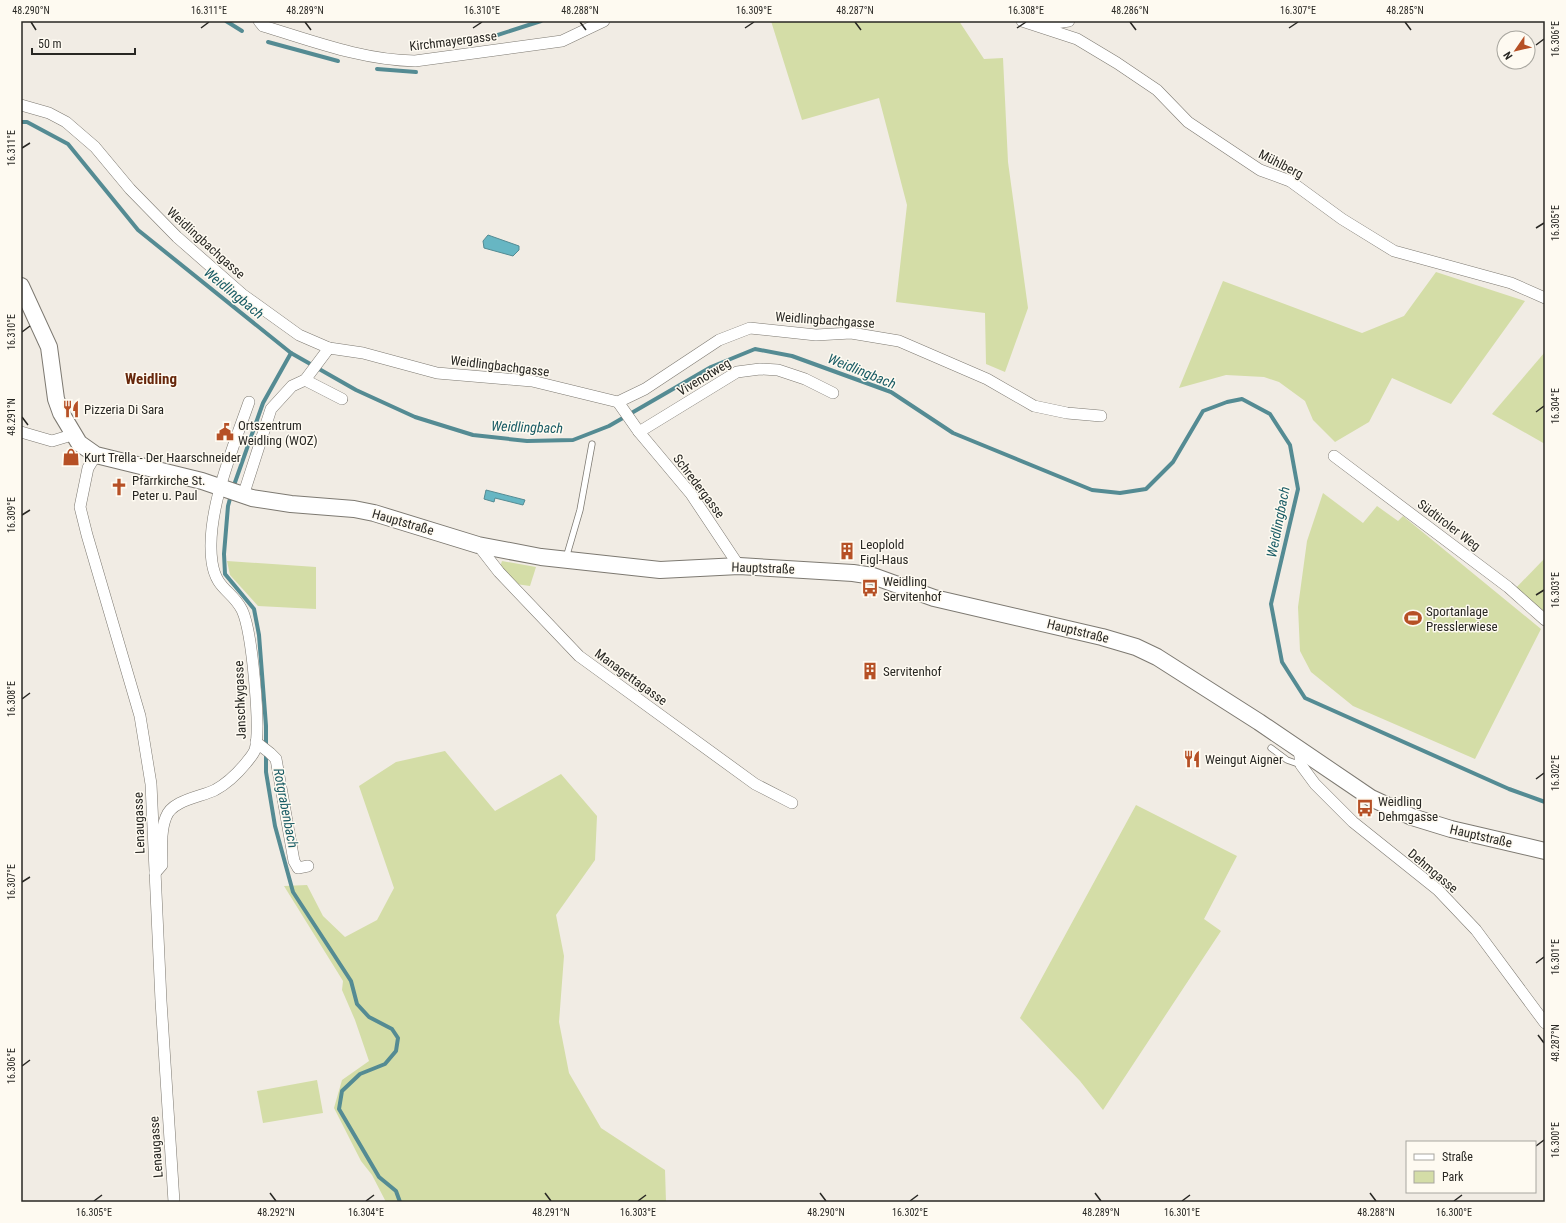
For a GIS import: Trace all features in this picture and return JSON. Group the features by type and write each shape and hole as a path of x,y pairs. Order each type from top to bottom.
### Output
{"main road":[{"name":"Hauptstraße","path":"21,286 49,348 56,399 61,413 72,435 78,443 96,455 268,502 354,509 374,513 478,545 541,557 660,570 739,566 843,572 873,576 934,598 1102,636 1136,647 1174,667 1371,798 1412,817 1451,829 1545,851"}],"street":[{"name":"Kirchmayergasse","path":"259,21 263,26 362,56 390,61 415,62 562,41 604,21"},
{"name":"Mühlberg","path":"1022,21 1039,25 1077,39 1117,63 1157,90 1188,122 1260,170 1290,181 1342,219 1394,251 1511,284 1545,298"},
{"path":"1039,25 1069,21"},
{"name":"Weidlingbachgasse","path":"21,105 49,113 66,122 95,147 130,189 177,237 242,294 299,335 329,348 363,353 437,373 532,381 621,406 719,340 750,328 816,335 851,333 900,341 987,379 1034,406 1067,414 1101,416"},
{"path":"232,491 271,409 292,386 307,376 329,348"},
{"name":"Vivenotweg","path":"637,428 737,372 760,369 778,370 805,379 833,393"},
{"path":"307,376 342,399"},
{"path":"232,491 249,402"},
{"name":"Schredergasse","path":"621,406 691,494 739,566"},
{"path":"21,432 52,441 72,435"},
{"name":"Lenaugasse","path":"96,455 88,468 80,507 86,535 140,716 151,784 160,1001 174,1202"},
{"name":"Südtiroler Weg","path":"1334,456 1508,587 1545,620"},
{"name":"Janschkygasse","path":"155,873 162,865 162,832 166,815 184,800 214,790 235,777 254,752 256,742 256,707 252,654 247,629 242,610 219,584 212,562 212,533 232,491"},
{"name":"Managettagasse","path":"478,545 499,572 579,656 755,784 792,803"},
{"path":"256,742 276,759 294,861 298,868 308,866"},
{"name":"Dehmgasse","path":"1299,749 1302,765 1315,784 1352,822 1438,890 1476,930 1545,1023"}],"lane":[{"path":"566,560 580,510 592,444"},
{"path":"1271,748 1287,760 1302,765"}],"green space":[{"path":"771,21 959,21 984,59 1003,58 1008,162 1028,308 1005,372 986,364 985,313 896,302 907,205 879,98 802,120"},
{"path":"1436,272 1525,301 1451,404 1392,378 1369,422 1335,442 1313,420 1305,401 1279,382 1264,377 1226,375 1179,388 1223,281 1362,333 1404,316"},
{"path":"1545,352 1545,444 1492,414"},
{"name":"Sportanlage Presslerwiese","path":"1323,493 1363,523 1377,506 1398,521 1403,516 1541,629 1475,759 1353,706 1311,672 1300,651 1298,607 1307,541"},
{"path":"1545,558 1545,618 1513,591"},
{"path":"227,561 316,567 316,609 258,606 230,575"},
{"path":"502,561 536,567 530,586 516,584 500,567"},
{"path":"445,751 495,811 561,774 597,816 595,860 556,915 564,956 559,1022 569,1073 601,1128 665,1170 666,1202 386,1202 372,1175 361,1161 334,1108 342,1080 369,1061 355,1020 342,990 343,981 284,886 307,885 323,916 345,937 377,920 394,888 359,786 396,762"},
{"path":"1136,805 1237,856 1204,919 1221,931 1103,1110 1080,1081 1020,1018"},
{"path":"317,1080 323,1113 263,1123 257,1091"}],"water":[{"path":"488,235 519,246 519,250 513,256 484,248 483,241"},
{"path":"486,490 525,500 523,505 495,498 494,502 484,499"}],"waterway":[{"path":"226,21 242,31"},
{"path":"479,41 541,21"},
{"path":"268,42 338,61"},
{"path":"377,69 416,72"},
{"name":"Weidlingbach","path":"21,122 27,122 68,144 138,230 291,353 356,390 415,417 473,435 527,441 573,440 609,426 711,367 755,349 792,356 891,392 953,433 1092,490 1120,493 1146,489 1173,462 1203,411 1227,402 1242,399 1270,414 1290,445 1298,489 1271,604 1282,662 1305,698 1509,789 1545,802"},
{"name":"Rotgrabenbach","path":"233,488 263,403 291,353"},
{"name":"Rotgrabenbach","path":"231,495 228,506 224,554 225,574 254,609 259,635 266,726 266,772 275,826 293,892 351,981 357,1004 369,1017 392,1029 398,1038 396,1051 385,1064 360,1074 342,1091 339,1109 379,1177 396,1191 400,1202"}],"place":[{"name":"Pizzeria Di Sara","path":"71,409"},
{"name":"Ortszentrum Weidling (WOZ)","path":"225,432"},
{"name":"Kurt Trella - Der Haarschneider","path":"71,457"},
{"name":"Pfarrkirche St. Peter u. Paul","path":"119,487"},
{"name":"Leoplold Figl-Haus","path":"847,551"},
{"name":"Weidling Servitenhof","path":"870,588"},
{"name":"Sportanlage Presslerwiese","path":"1413,618"},
{"name":"Servitenhof","path":"870,671"},
{"name":"Weingut Aigner","path":"1192,759"},
{"name":"Weidling Dehmgasse","path":"1365,808"}],"district":[{"name":"Weidling","path":"151,379"}]}
